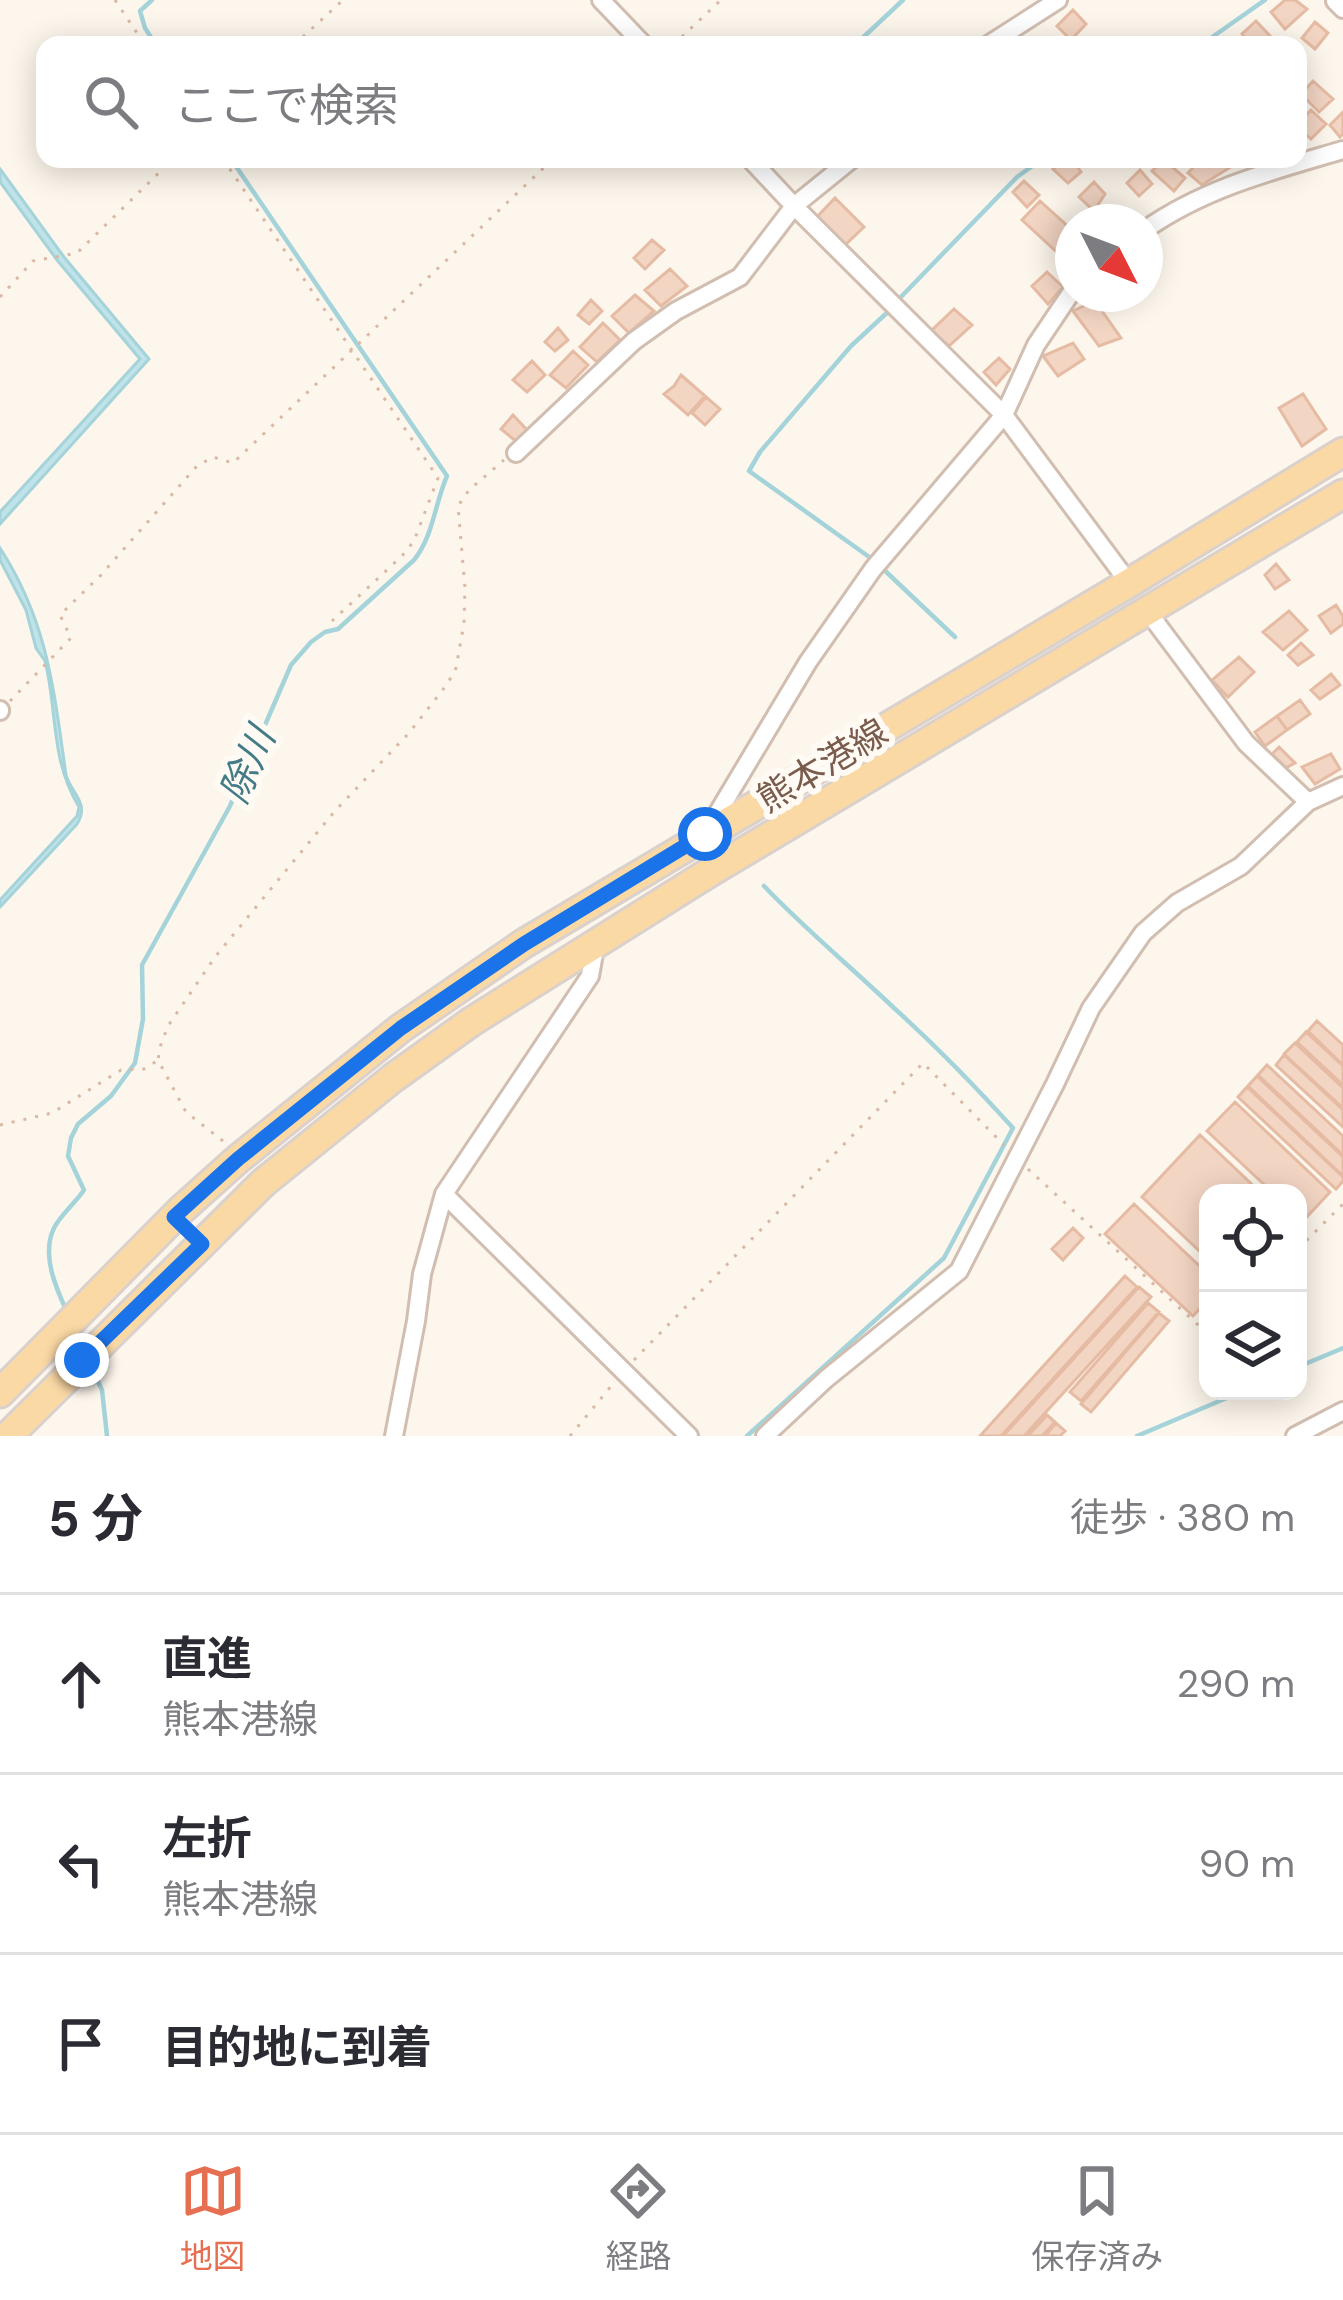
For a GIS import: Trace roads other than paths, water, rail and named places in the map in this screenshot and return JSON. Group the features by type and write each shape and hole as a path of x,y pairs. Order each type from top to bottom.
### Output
{"main road":[{"name":"熊本港線","path":"0,1394 174,1217 238,1159 401,1028 524,944 1343,452"},
{"name":"熊本港線","path":"8,1436 263,1183 471,1022 596,941 1343,494"},
{"path":"174,1217 202,1244"}],"street":[{"path":"601,0 635,36"},
{"path":"1002,36 1058,0"},
{"path":"1335,1 1343,9"},
{"path":"1307,161 1343,150"},
{"path":"758,168 1004,415 1129,583"},
{"path":"516,452 634,341 676,311 740,277 794,206 841,168"},
{"path":"1163,218 1222,188 1286,168"},
{"path":"705,834 808,662 874,569 1004,415 1036,345 1058,312"},
{"path":"1148,612 1246,743 1308,802"},
{"path":"765,1436 826,1379 959,1271 1090,1008 1143,933 1178,903 1241,866 1308,802 1343,786"},
{"path":"394,1436 422,1274 444,1193 590,976 596,941"},
{"path":"444,1193 689,1436"},
{"path":"1295,1436 1343,1411"}],"water":[{"path":"0,169 64,257 149,359 0,524 0,512 140,359 57,260 0,182"},
{"path":"0,548 39,630 52,686 66,775 82,810 77,824 0,907 0,900 77,816 79,807 63,771 59,754 45,661 0,560"}],"waterway":[{"name":"除川","path":"150,36 140,11 152,0"},
{"path":"865,36 903,0"},
{"path":"1214,36 1265,0"},
{"name":"除川","path":"67,1312 51,1271 49,1249 56,1224 84,1190 68,1156 71,1138 78,1124 111,1096 135,1063 143,1019 142,965 230,806 291,665 311,642 338,629 414,560 430,530 447,476 237,168"},
{"path":"897,301 1030,168"},
{"path":"872,559 749,471 851,346 890,310"},
{"path":"881,567 955,637"},
{"path":"747,1436 944,1258 1013,1128 925,1037 764,886"},
{"path":"1307,1363 1343,1348"},
{"name":"除川","path":"91,1366 102,1390 107,1436"},
{"path":"1137,1436 1222,1400"}]}
